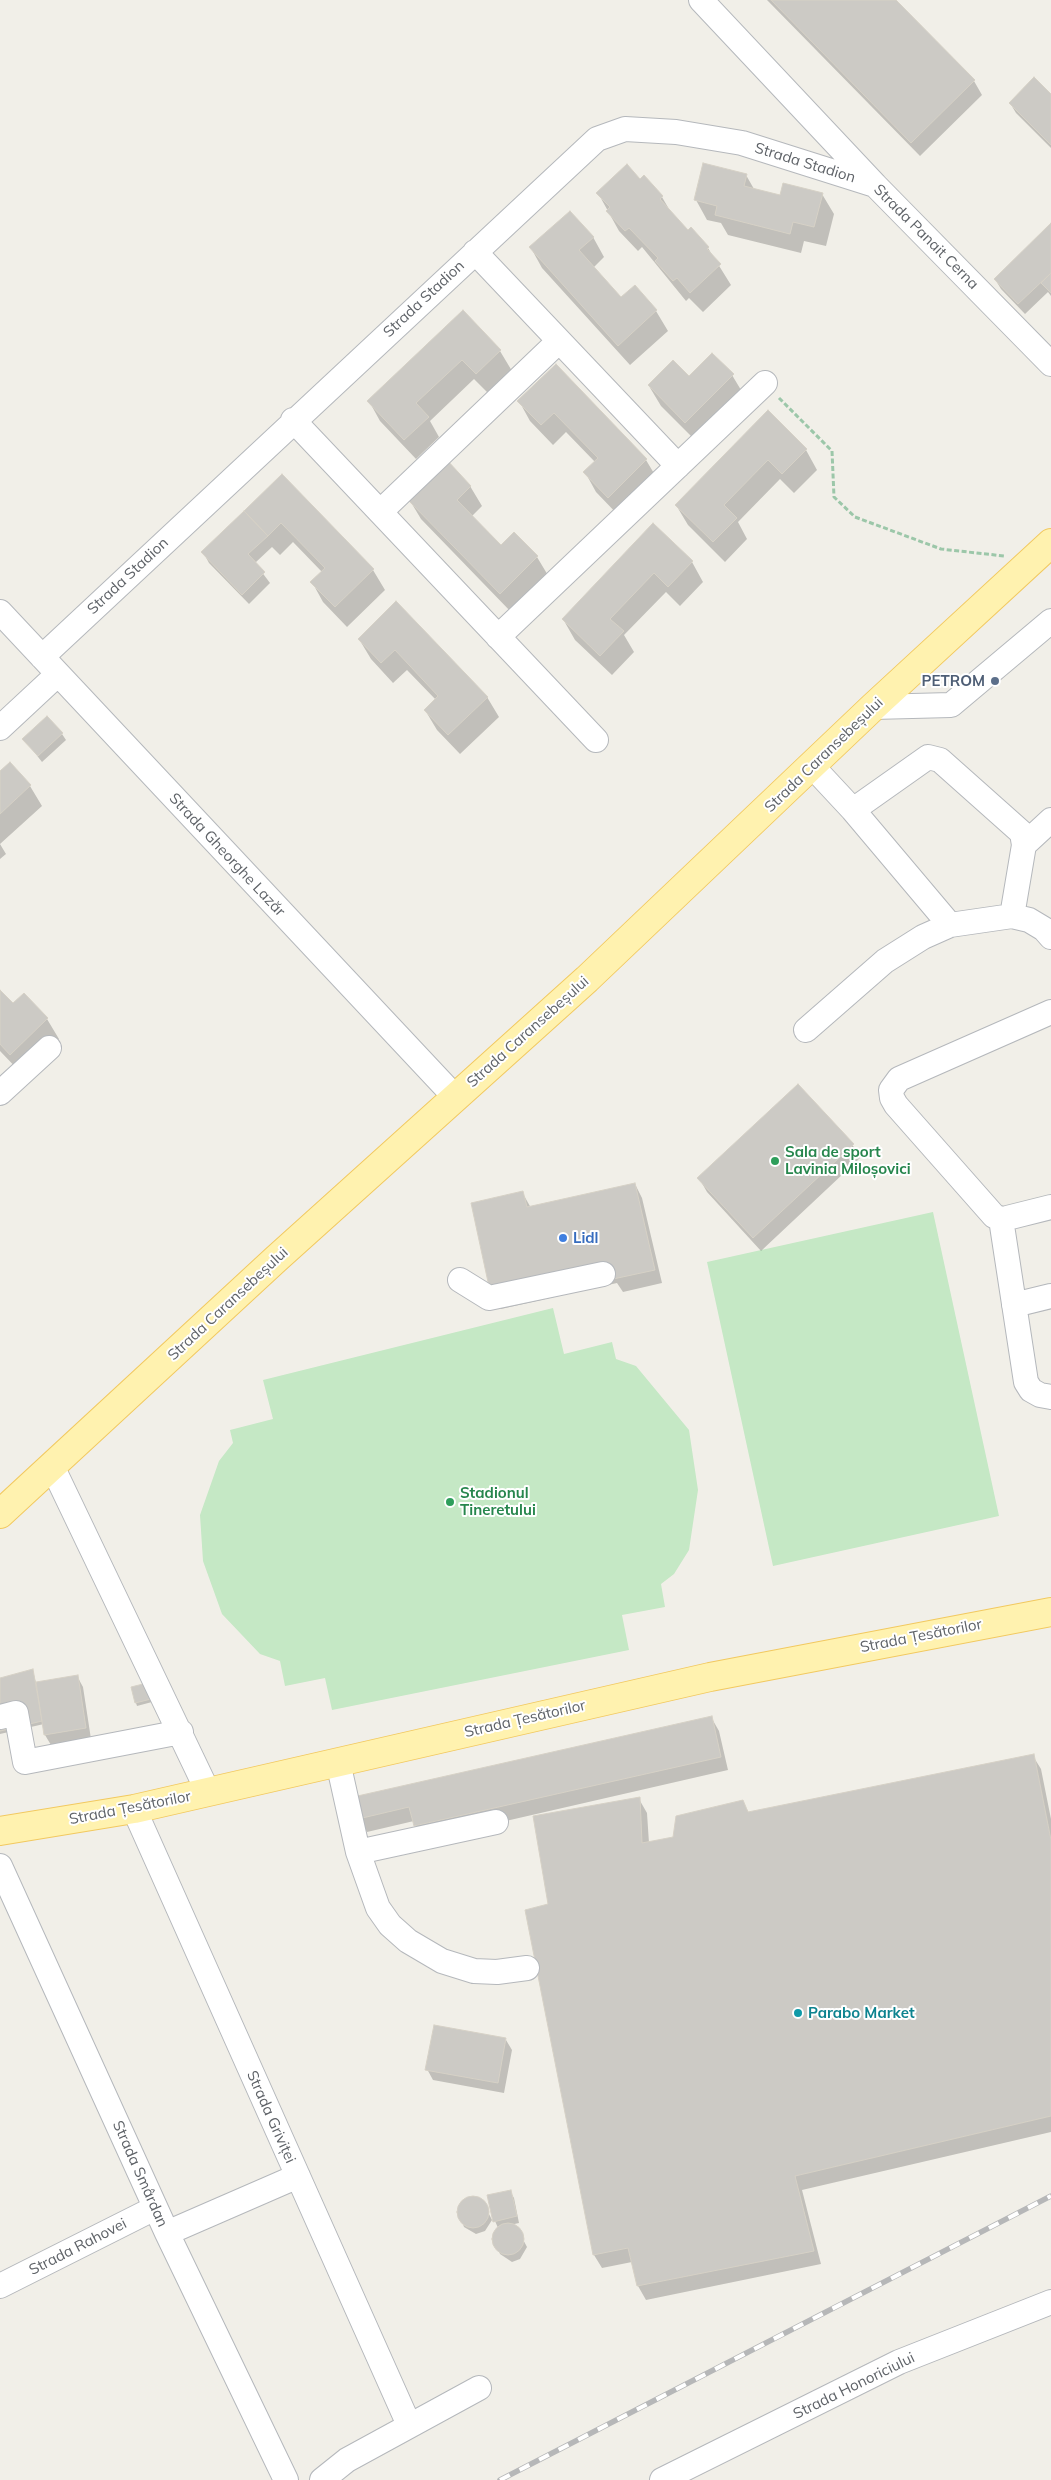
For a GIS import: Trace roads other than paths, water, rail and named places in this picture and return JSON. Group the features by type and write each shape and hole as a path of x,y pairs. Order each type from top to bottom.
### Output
{"main road":[{"name":"Strada Caransebeșului","path":"1,1515 52,1466 455,1097 587,979 873,708 1043,551"},
{"name":"Strada Țesătorilor","path":"0,1832 134,1809 710,1677 1051,1612"}],"street":[{"name":"Strada Panait Cerna","path":"701,0 875,185 1051,364"},
{"name":"Strada Stadion","path":"42,657 293,420 597,138 625,129 676,132 742,143 875,185"},
{"path":"475,252 678,466"},
{"path":"380,512 560,341"},
{"path":"498,637 765,383"},
{"path":"293,420 596,740"},
{"name":"Strada Gheorghe Lazăr","path":"0,612 455,1097"},
{"path":"873,708 951,705 1051,621"},
{"path":"0,728 58,674"},
{"path":"853,810 928,757 940,760 1022,832 1024,845 1012,916"},
{"path":"812,766 853,810 950,925"},
{"path":"1024,845 1051,820"},
{"path":"806,1030 885,961 923,937 950,925 1012,916 1029,920 1044,929 1051,937"},
{"path":"1051,1012 899,1079 891,1090 892,1098 896,1105 994,1216 1001,1219 1051,1207"},
{"path":"0,1093 49,1048"},
{"path":"1001,1219 1026,1382 1031,1390 1040,1395 1051,1396"},
{"path":"460,1280 489,1298 603,1274"},
{"path":"1014,1305 1051,1296"},
{"path":"52,1466 181,1732 208,1792"},
{"path":"0,1717 16,1713 25,1762 181,1732"},
{"path":"338,1762 358,1852 378,1908 390,1925 408,1941 442,1961 474,1971 497,1972 527,1968"},
{"name":"Strada Griviței","path":"134,1809 409,2425"},
{"path":"358,1852 496,1822"},
{"name":"Strada Smârdan","path":"0,1866 166,2233 286,2480"},
{"path":"166,2233 298,2176"},
{"name":"Strada Rahovei","path":"0,2286 155,2208"},
{"name":"Strada Honoriciului","path":"662,2480 900,2362 1051,2302"},
{"path":"322,2480 347,2460 479,2388"}],"railway":[{"path":"500,2480 1051,2196"}],"place":[{"name":"PETROM","path":"995,681"},
{"name":"Sala de sport Lavinia Miloșovici","path":"775,1161"},
{"name":"Lidl","path":"563,1238"},
{"name":"Stadionul Tineretului","path":"450,1502"},
{"name":"Parabo Market","path":"798,2013"}]}
